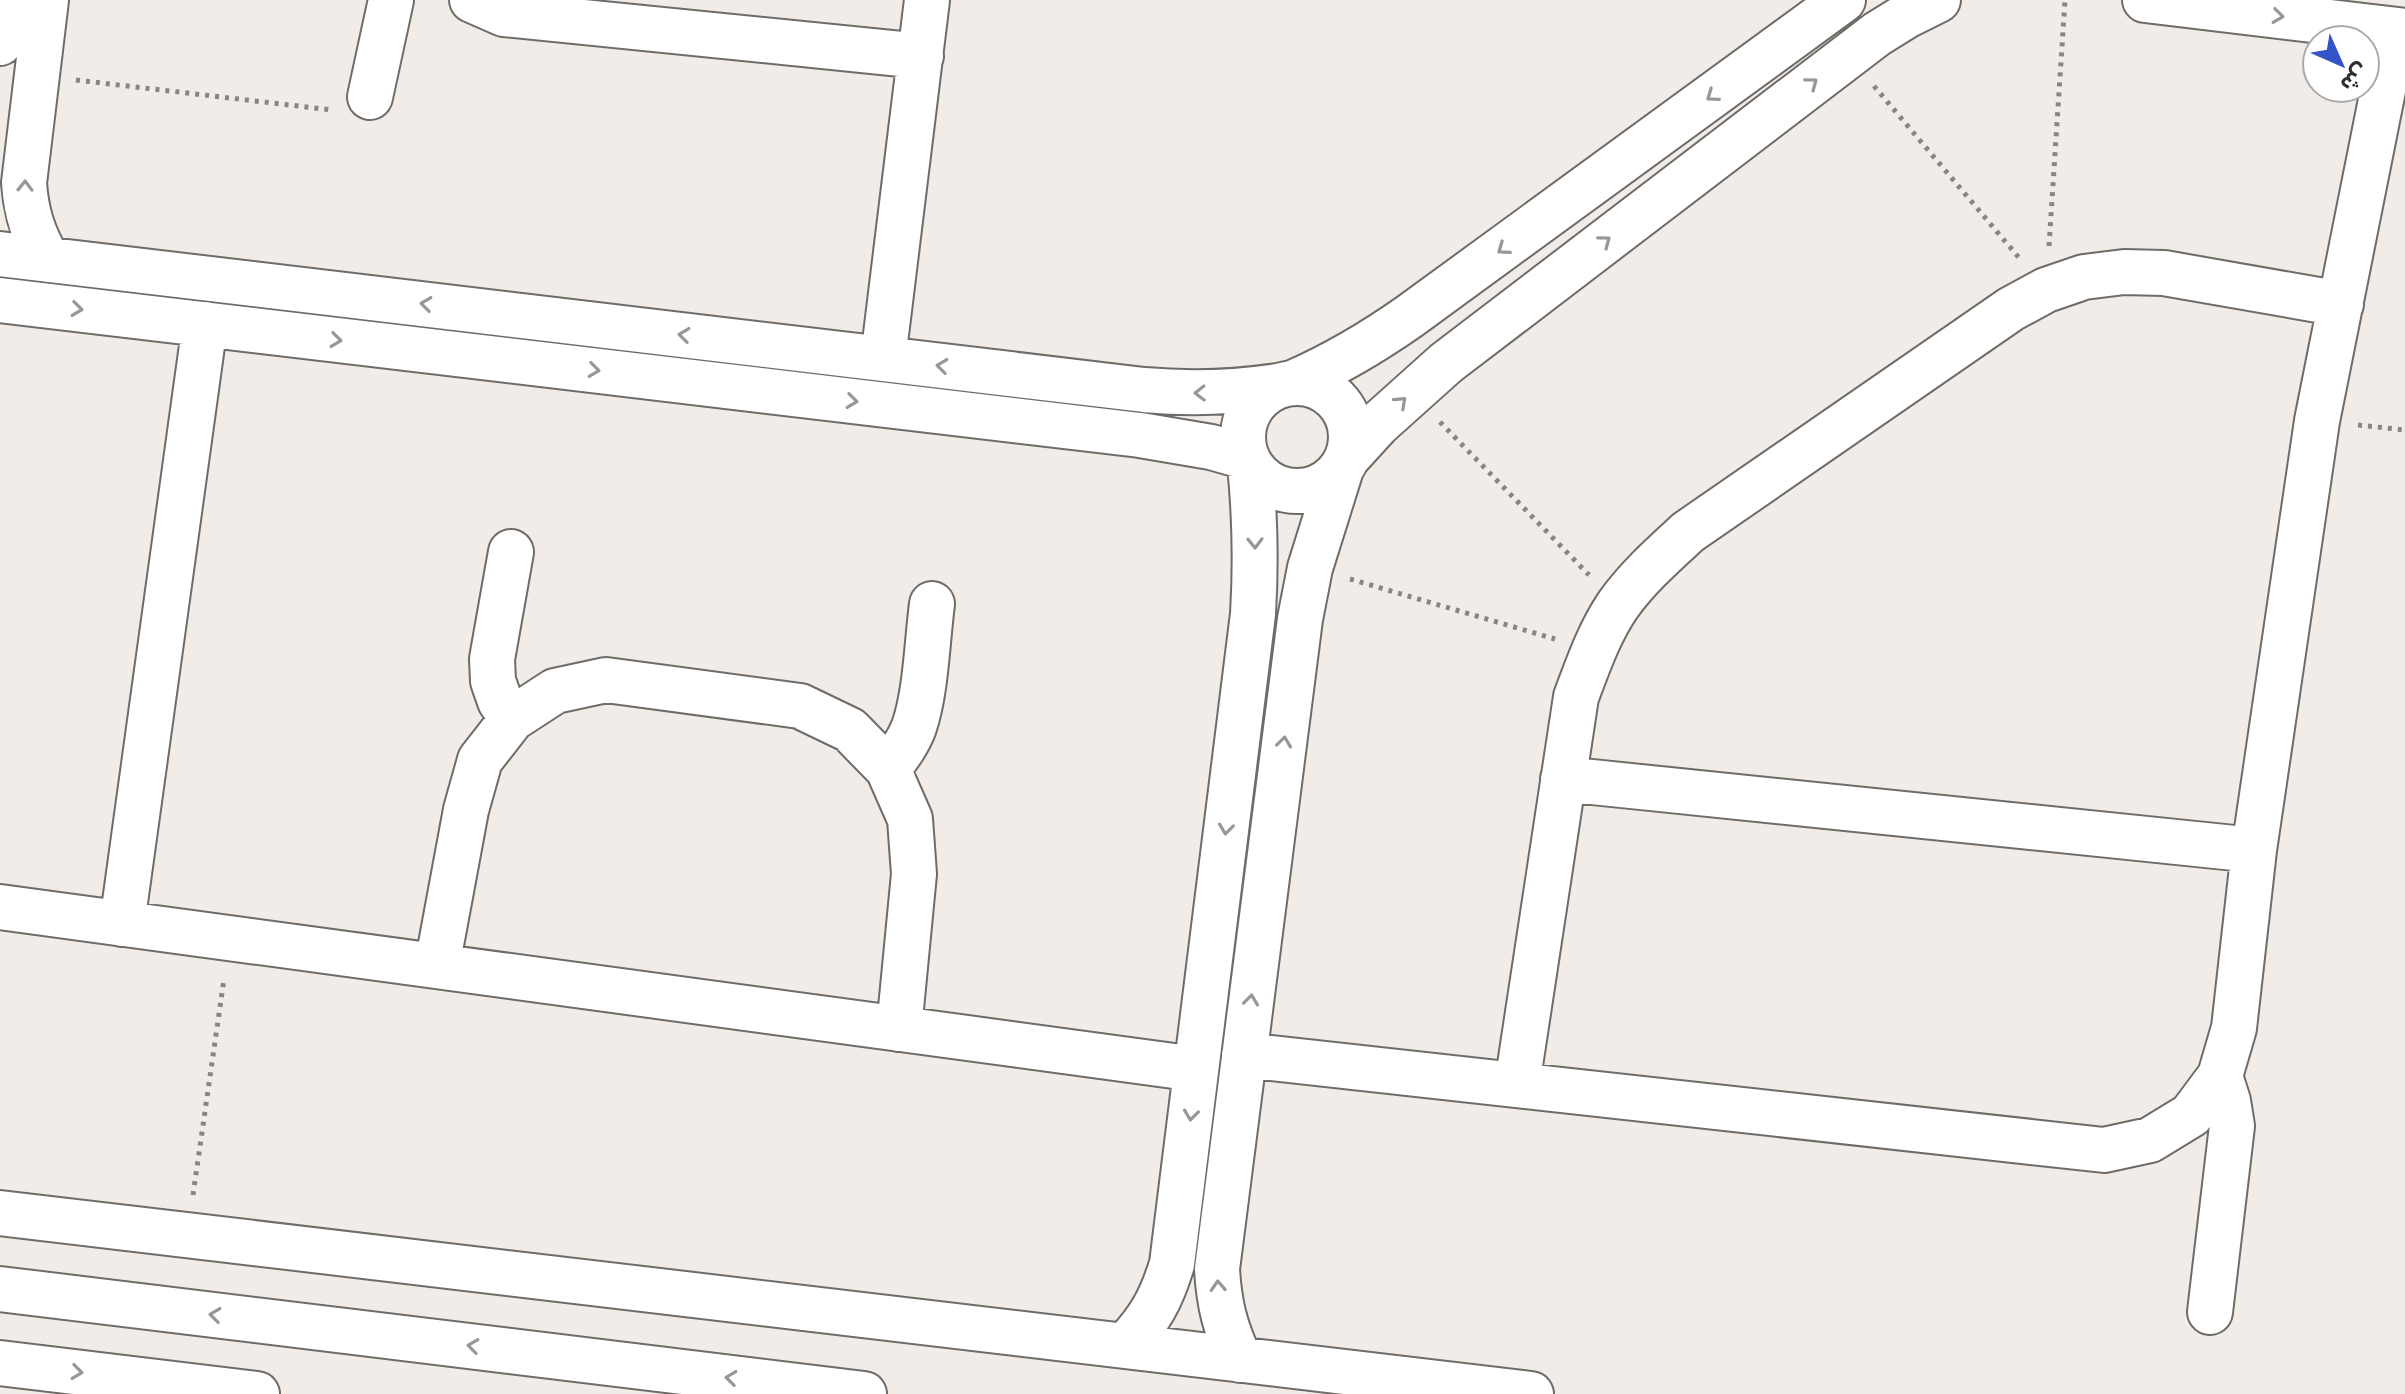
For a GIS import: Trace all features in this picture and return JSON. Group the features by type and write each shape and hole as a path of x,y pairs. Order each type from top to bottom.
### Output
{"street":[{"path":"0,43 5,0"},
{"path":"46,0 25,194 30,223 48,260"},
{"path":"370,97 391,0"},
{"path":"472,0 504,14 616,13 921,56"},
{"path":"883,359 927,0"},
{"path":"1125,1346 1147,1322 1163,1295 1172,1264 1253,614 1256,552 1248,461 1242,440 1244,423 1251,407 1263,395 1335,364 1373,342 1843,0"},
{"path":"0,300 1140,435 1211,447 1248,461 1264,481 1284,490 1305,491 1325,483 1378,424 1446,363 1848,55 1906,16 1938,0"},
{"path":"1244,1055 2104,1150 2150,1140 2191,1115 2220,1076 2234,1028 2254,850 2317,421 2400,30 2145,0"},
{"path":"0,254 1189,394 1234,393 1286,384 1313,385 1329,393 1342,406 1349,422 1351,440 1310,568 1300,619 1217,1269 1218,1301 1226,1331 1240,1360"},
{"path":"1517,1085 1576,697 1594,650 1619,605 1650,566 1688,532 2011,309 2046,290 2098,275 2164,273 2341,304"},
{"path":"122,924 205,324"},
{"path":"511,552 492,659 493,681 500,701 512,719"},
{"path":"888,769 903,750 914,728 920,704 932,604"},
{"path":"437,966 466,810 480,760 512,719 555,691 606,680 800,706 850,730 888,769 910,819 914,874 899,1029"},
{"path":"1563,779 2254,850"},
{"path":"0,907 1196,1069"},
{"path":"2210,1312 2232,1126 2220,1076"},
{"path":"0,1213 1531,1394"},
{"path":"0,1289 864,1394"},
{"path":"0,1363 257,1394"}],"path":[{"path":"2046,290 2065,0"},
{"path":"1848,55 2046,290"},
{"path":"37,75 352,113 360,110 370,97"},
{"path":"1411,393 1619,605"},
{"path":"1310,568 1594,650"},
{"path":"187,1235 230,939"}]}
